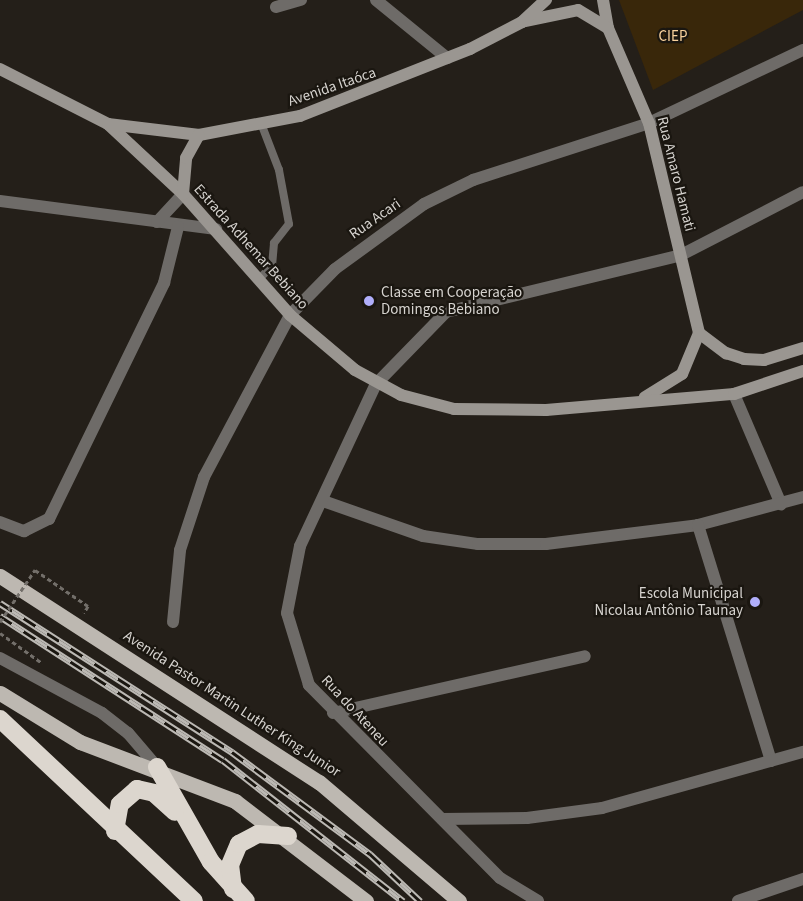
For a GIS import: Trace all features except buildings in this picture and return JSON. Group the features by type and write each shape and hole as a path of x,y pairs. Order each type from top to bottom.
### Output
{"highway":[{"path":"0,719 115,831 195,901"},
{"path":"157,767 187,824"},
{"path":"115,831 120,804 137,789 162,797 187,824 239,896"},
{"path":"239,896 230,865 239,844 258,834 288,836"}],"main road":[{"name":"Avenida Itaóca","path":"108,124 199,135 300,116 447,58 522,22 546,0"},
{"path":"603,0 608,28"},
{"path":"522,22 578,10 608,28"},
{"name":"Rua Amaro Hamati","path":"608,28 649,123 699,333"},
{"name":"Estrada Adhemar Bebiano","path":"0,69 108,124 183,194 290,315 376,384 424,402 484,411 734,394 803,371"},
{"path":"183,194 186,158 199,135"},
{"path":"699,333 726,353 744,359 764,360 803,348"},
{"name":"Estrada Adhemar Bebiano","path":"638,400 682,374 699,333"},
{"name":"Avenida Pastor Martin Luther King Junior","path":"0,576 319,782 459,901"},
{"path":"0,693 80,742 157,767 235,801 288,836 366,901"}],"street":[{"path":"276,7 301,0"},
{"path":"376,0 447,58"},
{"name":"Rua Acari","path":"173,622 188,518 226,429 290,315 365,243 424,204 525,161 649,123 803,50"},
{"name":"Rua do Ateneu","path":"538,901 500,878 333,713 309,685 287,613 289,580 376,384 428,325 464,304 681,255 803,192"},
{"path":"158,222 183,194"},
{"path":"0,201 158,222 178,227 216,229"},
{"path":"0,522 24,531 49,519 164,283 178,227"},
{"path":"734,394 781,504"},
{"path":"323,501 423,536 478,544 607,539 698,525 803,497"},
{"path":"698,525 771,761"},
{"path":"333,713 585,656"},
{"path":"0,658 51,683 128,732 157,767"},
{"path":"442,819 567,814 803,752"},
{"path":"738,901 803,879"}],"lane":[{"path":"259,279 272,266 274,243 289,224 279,170 261,123"}],"path":[{"path":"0,622 35,570 88,606"},
{"path":"0,633 46,667 51,683"}],"green space":[{"name":"CIEP","path":"619,0 803,0 803,10 653,90"}],"railway":[{"path":"0,603 232,752 370,854 420,901"},
{"path":"0,616 223,760 403,901"}],"place":[{"name":"Classe em Cooperação Domingos Bebiano","path":"369,301"},
{"name":"Escola Municipal Nicolau Antônio Taunay","path":"755,602"}]}
